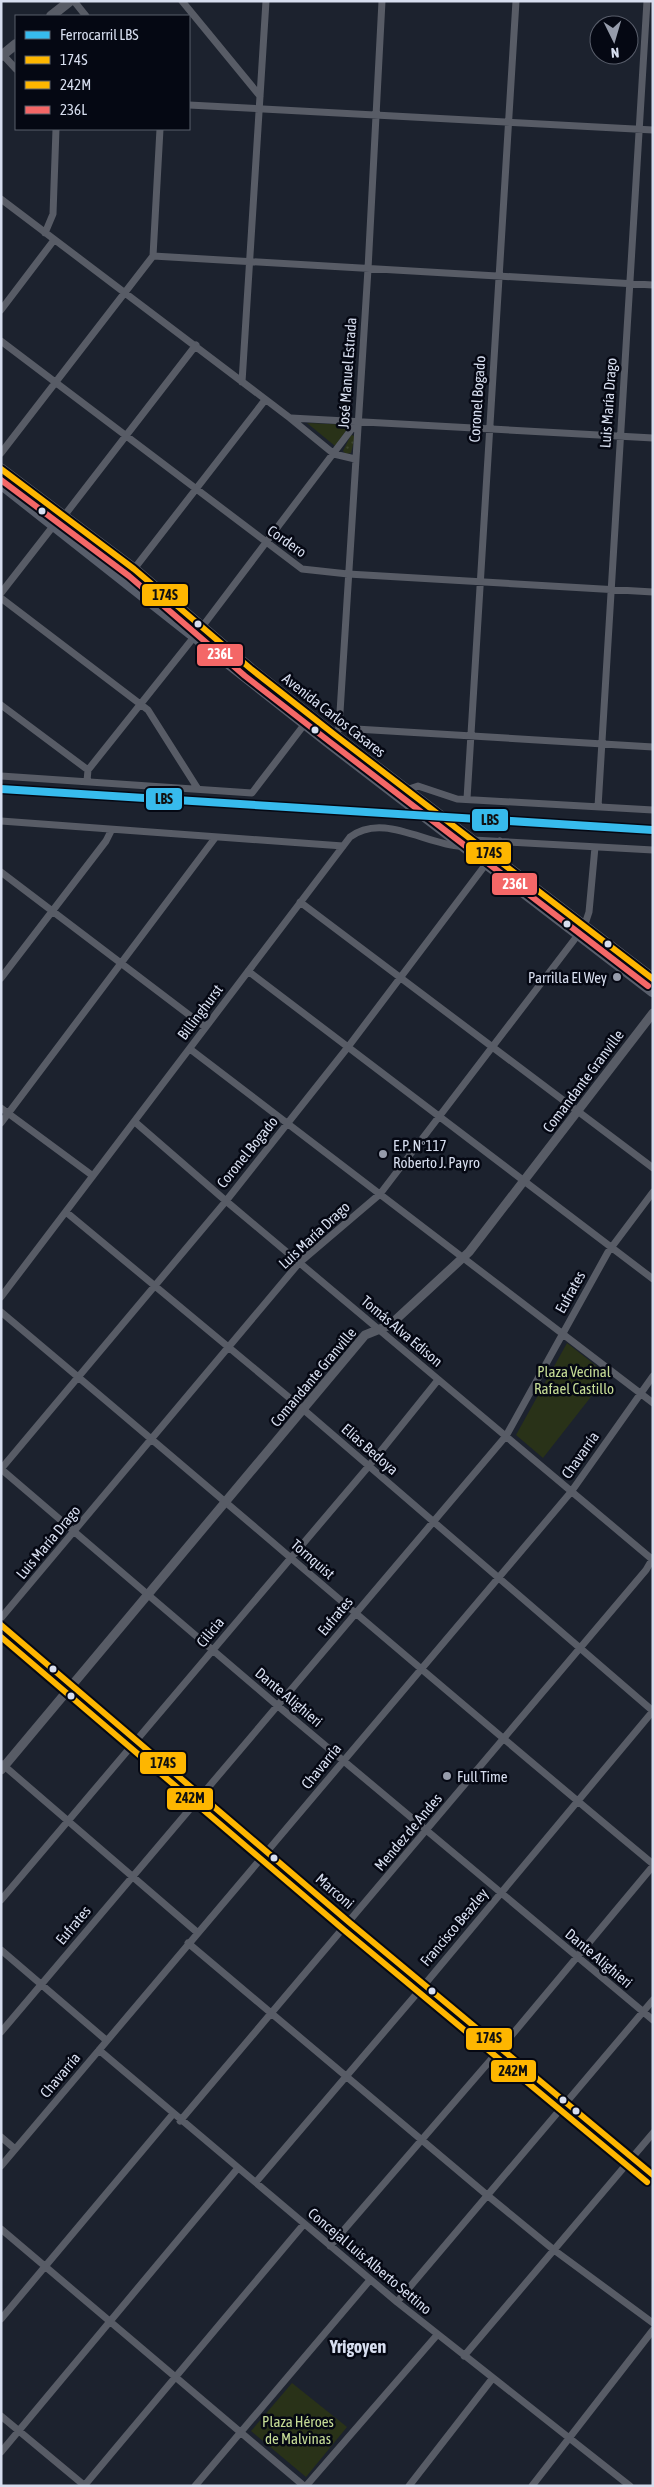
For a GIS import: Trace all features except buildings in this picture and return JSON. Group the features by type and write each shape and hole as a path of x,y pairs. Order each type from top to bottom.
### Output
{"main road":[{"path":"52,15 70,1"},
{"path":"2,56 15,45"},
{"name":"Avenida Carlos Casares","path":"1,469 134,569 198,631"},
{"name":"Avenida Carlos Casares","path":"1,484 198,631 308,720 334,735 473,840 489,860"},
{"name":"Avenida Carlos Casares","path":"334,735 462,846 489,860 581,930 653,979"},
{"name":"Avenida Carlos Casares","path":"581,930 653,992"}],"street":[{"path":"74,1 85,15"},
{"path":"182,1 260,96"},
{"path":"242,382 266,1"},
{"name":"José Manuel Estrada","path":"334,735 348,574 358,422 382,1"},
{"name":"Coronel Bogado","path":"467,799 488,429 516,1"},
{"name":"Luis María Drago","path":"598,807 647,1"},
{"path":"2,56 15,68"},
{"path":"190,105 653,130"},
{"path":"45,233 54,214 56,130"},
{"path":"1,453 58,382 153,256 160,130"},
{"path":"1,199 196,345 334,454 355,459"},
{"path":"1,310 54,240"},
{"path":"153,256 653,285"},
{"name":"Cordero","path":"1,340 302,569 348,574 653,592"},
{"path":"1,592 54,525 64,516 196,345"},
{"path":"134,569 265,400"},
{"path":"290,418 653,438"},
{"path":"86,781 88,770 142,704 358,422"},
{"path":"1,598 142,704 152,715 198,789"},
{"path":"1,704 88,770"},
{"path":"1,776 252,793 308,720"},
{"path":"334,735 471,737 653,747"},
{"path":"406,790 418,786 457,799 653,810"},
{"path":"1,821 342,846"},
{"name":"Billinghurst","path":"1,1296 135,1122 342,846 356,833 380,827 448,845 462,846"},
{"path":"1,978 106,841 111,830"},
{"path":"1,1123 215,838"},
{"path":"473,840 653,850"},
{"name":"Coronel Bogado","path":"1,1469 226,1201 288,1124 489,860 500,841"},
{"name":"Luis María Drago","path":"1,1618 230,1349 299,1263 380,1194 440,1117 581,930 590,912 595,847"},
{"path":"1,872 205,1027"},
{"path":"300,902 653,1168"},
{"path":"248,971 653,1278"},
{"name":"Comandante Granville","path":"2,1767 226,1504 365,1335 390,1325 464,1258 653,1013"},
{"path":"190,1049 653,1403"},
{"path":"1,1108 93,1176"},
{"name":"Tomás Alva Edison","path":"135,1122 299,1263 653,1559"},
{"name":"Eufrates","path":"1,2032 132,1876 203,1796 506,1436 612,1248 653,1192"},
{"name":"Elías Bedoya","path":"66,1212 304,1410 653,1711"},
{"name":"Tornquist","path":"1,1312 653,1865"},
{"name":"Chavarría","path":"1,2166 571,1492 653,1376"},
{"name":"Cilicia","path":"1,1900 69,1822 438,1380"},
{"name":"Dante Alighieri","path":"1,1469 427,1832 653,2020"},
{"name":"Mendez de Andes","path":"180,2120 506,1739 646,1570 653,1559"},
{"name":"Marconi","path":"1,1625 350,1923 653,2175"},
{"name":"Francisco Beazley","path":"256,2182 347,2077 653,1711"},
{"path":"2,1767 198,1933"},
{"path":"330,2246 501,2048 653,1865"},
{"path":"188,1943 554,2250 653,2323"},
{"path":"1,1950 106,2040"},
{"path":"397,2302 567,2104 653,2000"},
{"name":"Concejal Luis Alberto Settino","path":"98,2050 370,2280 492,2379 630,2486"},
{"path":"1,2319 173,2114"},
{"path":"464,2356 653,2133"},
{"path":"1,2137 15,2148"},
{"path":"1,2452 238,2168"},
{"path":"1,2416 85,2486 304,2224"},
{"path":"1,2230 305,2486 436,2334"},
{"path":"195,2486 370,2280"},
{"path":"532,2486 653,2330"},
{"path":"409,2486 492,2379"}],"green space":[{"path":"307,423 350,425 335,446"},
{"path":"351,435 355,436 351,453 346,454 343,451"},
{"name":"Plaza Vecinal Rafael Castillo","path":"567,1343 608,1375 543,1458 516,1435"},
{"name":"Plaza Héroes de Malvinas","path":"292,2383 347,2427 306,2477 251,2431"}],"rail line":[{"name":"LBS","path":"1,789 653,830"}],"transit line":[{"name":"174S","path":"1,469 134,569 251,669 335,735 653,979"},
{"name":"236L","path":"1,480 129,576 245,676 648,986"},
{"name":"174S","path":"1,1625 350,1923 653,2175"},
{"name":"242M","path":"1,1637 344,1930 647,2182"}],"place":[{"name":"Parrilla El Wey","path":"617,977"},
{"name":"E.P. Nº117 Roberto J. Payro","path":"383,1154"},
{"name":"Full Time","path":"447,1776"}],"district":[{"name":"Yrigoyen","path":"358,2346"}]}
